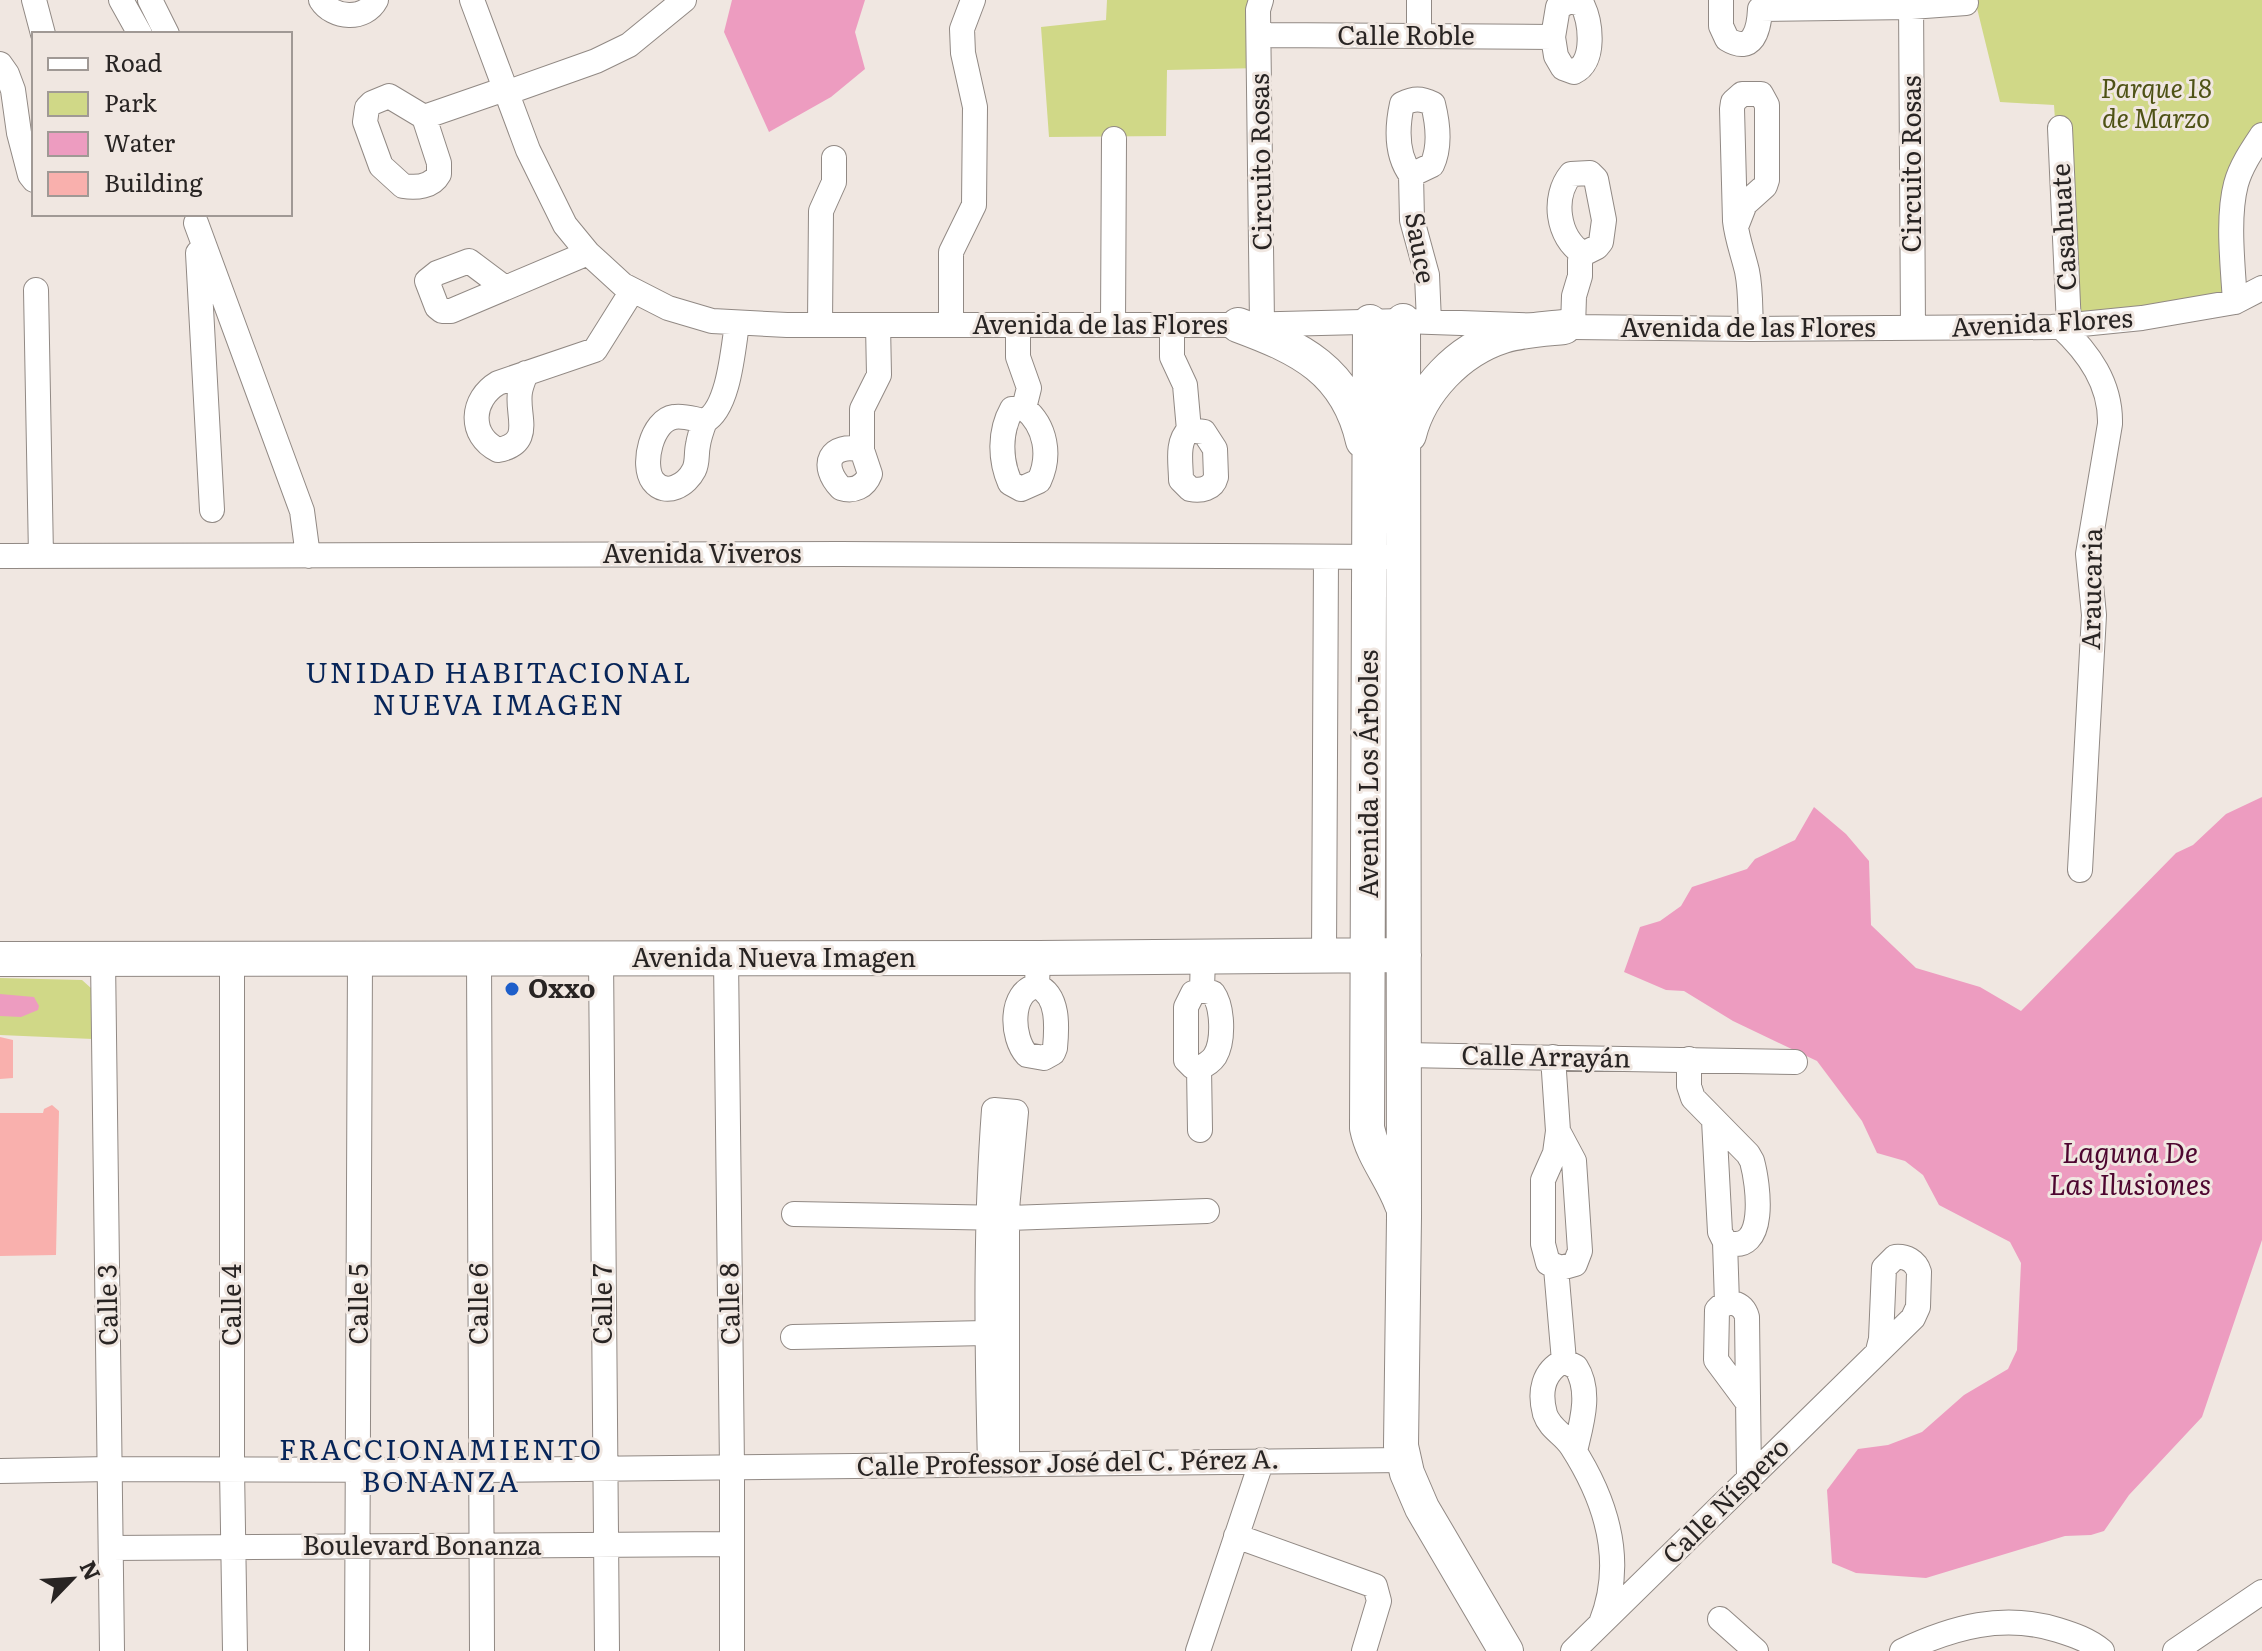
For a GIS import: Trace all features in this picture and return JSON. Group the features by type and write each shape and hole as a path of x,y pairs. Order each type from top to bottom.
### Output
{"street":[{"path":"34,0 42,32"},
{"path":"121,0 139,32"},
{"path":"150,0 166,32"},
{"path":"321,0 331,11 345,15 371,8 376,0"},
{"name":"Avenida de las Flores","path":"472,0 549,197 565,225 603,268 632,291 688,315 737,324 1250,325 1401,322 1569,327 1913,328"},
{"path":"951,325 950,256 974,205 975,107 964,57 962,29 973,0"},
{"name":"Circuito Rosas","path":"1250,325 1258,10 1261,0"},
{"path":"1419,0 1419,36"},
{"path":"1721,0 1721,26 1727,39 1734,43 1746,43 1755,36 1760,5 1966,3"},
{"name":"Circuito Rosas","path":"1911,4 1913,328"},
{"path":"424,117 608,56 642,37 669,5"},
{"name":"Calle Roble","path":"1259,35 1553,37"},
{"path":"0,64 12,86 19,133 32,178"},
{"path":"1736,227 1745,204 1765,186 1767,180 1767,105 1761,94 1742,94 1733,102 1736,227 1747,272 1751,329"},
{"name":"Casahuate","path":"2060,128 2064,326"},
{"path":"2235,302 2235,192 2242,169 2262,135"},
{"path":"1113,325 1114,139"},
{"path":"820,324 821,211 834,182 834,158"},
{"name":"Sauce","path":"1401,322 1427,275 1412,220 1411,175"},
{"path":"195,219 302,511 308,556"},
{"path":"195,219 212,510"},
{"path":"505,288 588,253"},
{"path":"1404,459 1421,405 1437,382 1458,361 1504,336 1529,330 1569,327 1583,254"},
{"name":"Avenida Flores","path":"1913,328 2064,326 2142,318 2235,302 2262,288"},
{"path":"36,290 41,556"},
{"path":"526,373 598,348 632,291"},
{"name":"Avenida Los Árboles","path":"1401,322 1404,459 1401,1446 1403,1460 1422,1508 1506,1651"},
{"name":"Avenida Los Árboles","path":"1401,322 1370,496 1367,1128 1371,1144 1396,1189 1404,1217"},
{"path":"705,421 713,417 717,410 727,380 737,324"},
{"path":"862,450 863,405 879,375 878,325"},
{"path":"1018,325 1018,357 1029,388 1024,408"},
{"path":"1172,325 1172,357 1185,385 1189,430"},
{"path":"1250,325 1301,352 1334,379 1349,403 1361,432 1370,496"},
{"name":"Araucaria","path":"2064,326 2087,354 2105,385 2111,403 2088,554 2094,615 2080,870"},
{"path":"205,367 247,363"},
{"name":"Avenida Viveros","path":"0,556 850,554 1404,557"},
{"path":"1324,956 1326,557"},
{"path":"1370,664 1404,664"},
{"name":"Avenida Nueva Imagen","path":"0,959 726,958 1037,972 1203,956 1404,955"},
{"path":"1202,990 1203,956"},
{"name":"Calle 6","path":"479,957 482,1651"},
{"name":"Calle 7","path":"601,957 607,1651"},
{"name":"Calle 5","path":"357,1651 360,958"},
{"name":"Calle 8","path":"726,958 732,1651"},
{"name":"Calle 3","path":"103,959 112,1651"},
{"name":"Calle 4","path":"232,959 235,1651"},
{"path":"1202,990 1213,993 1219,1004 1220,1041 1214,1058 1199,1068 1186,1060 1186,1007 1193,993 1202,990"},
{"name":"Calle Arrayán","path":"1404,1055 1795,1062"},
{"path":"1553,1057 1558,1131 1555,1153 1544,1174 1543,1193 1544,1256 1556,1268 1575,1264 1580,1251 1574,1161 1558,1131"},
{"path":"1689,1059 1689,1086 1693,1098 1748,1154 1754,1169 1756,1230 1743,1243 1725,1242"},
{"path":"1199,1068 1200,1130"},
{"path":"1714,1120 1727,1303 1742,1307 1747,1317 1749,1478"},
{"path":"794,1214 997,1218 1207,1211"},
{"path":"997,1218 993,1323 999,1464"},
{"path":"1556,1268 1564,1361"},
{"path":"793,1337 993,1323"},
{"name":"Calle Níspero","path":"1573,1651 1878,1351"},
{"path":"1564,1361 1546,1376 1544,1405 1552,1427 1575,1451 1598,1494 1611,1535 1610,1593 1600,1626"},
{"path":"1564,1361 1576,1367 1582,1380 1584,1417 1575,1451"},
{"path":"1198,1651 1262,1460"},
{"name":"Calle Professor José del C. Pérez A.","path":"732,1467 1403,1460"},
{"path":"0,1471 732,1467"},
{"path":"1236,1536 1375,1586 1379,1601 1364,1651"},
{"name":"Boulevard Bonanza","path":"111,1548 732,1544"},
{"path":"2175,1651 2262,1592"},
{"path":"1720,1619 1756,1651"},
{"path":"1902,1651 1961,1628 2007,1622 2031,1623 2077,1636 2102,1651"}],"green space":[{"path":"1107,0 1261,0 1260,68 1167,70 1166,136 1049,137 1041,27 1106,20"},
{"name":"Parque 18 de Marzo","path":"1975,0 2262,0 2262,128 2243,157 2229,299 2069,326 2054,105 2000,102"},
{"path":"0,978 82,980 92,989 93,1039 0,1035"}],"water":[{"path":"732,0 865,0 855,32 865,69 831,97 769,132 724,32"},
{"name":"Laguna De Las Ilusiones","path":"2262,797 2262,1240 2202,1417 2129,1495 2104,1531 2065,1536 1926,1578 1856,1573 1832,1563 1827,1490 1858,1449 1888,1445 1922,1432 1964,1395 2008,1369 2017,1350 2021,1263 2010,1242 1939,1205 1923,1175 1905,1161 1877,1153 1862,1121 1817,1061 1733,1021 1684,991 1666,990 1624,972 1640,927 1660,921 1681,906 1692,887 1747,869 1755,859 1795,840 1814,807 1846,834 1869,861 1871,925 1916,968 1980,987 2021,1011 2176,853 2193,845 2226,814"},
{"path":"0,994 34,997 38,1010 21,1017 0,1016"}],"building":[{"path":"0,1037 13,1040 13,1078 0,1079"},
{"path":"52,1105 59,1111 56,1255 0,1256 0,1113 43,1113"}],"place":[{"name":"Oxxo","path":"512,989"}],"district":[{"name":"UNIDAD HABITACIONAL NUEVA IMAGEN","path":"499,689"},
{"name":"FRACCIONAMIENTO BONANZA","path":"441,1466"}]}
